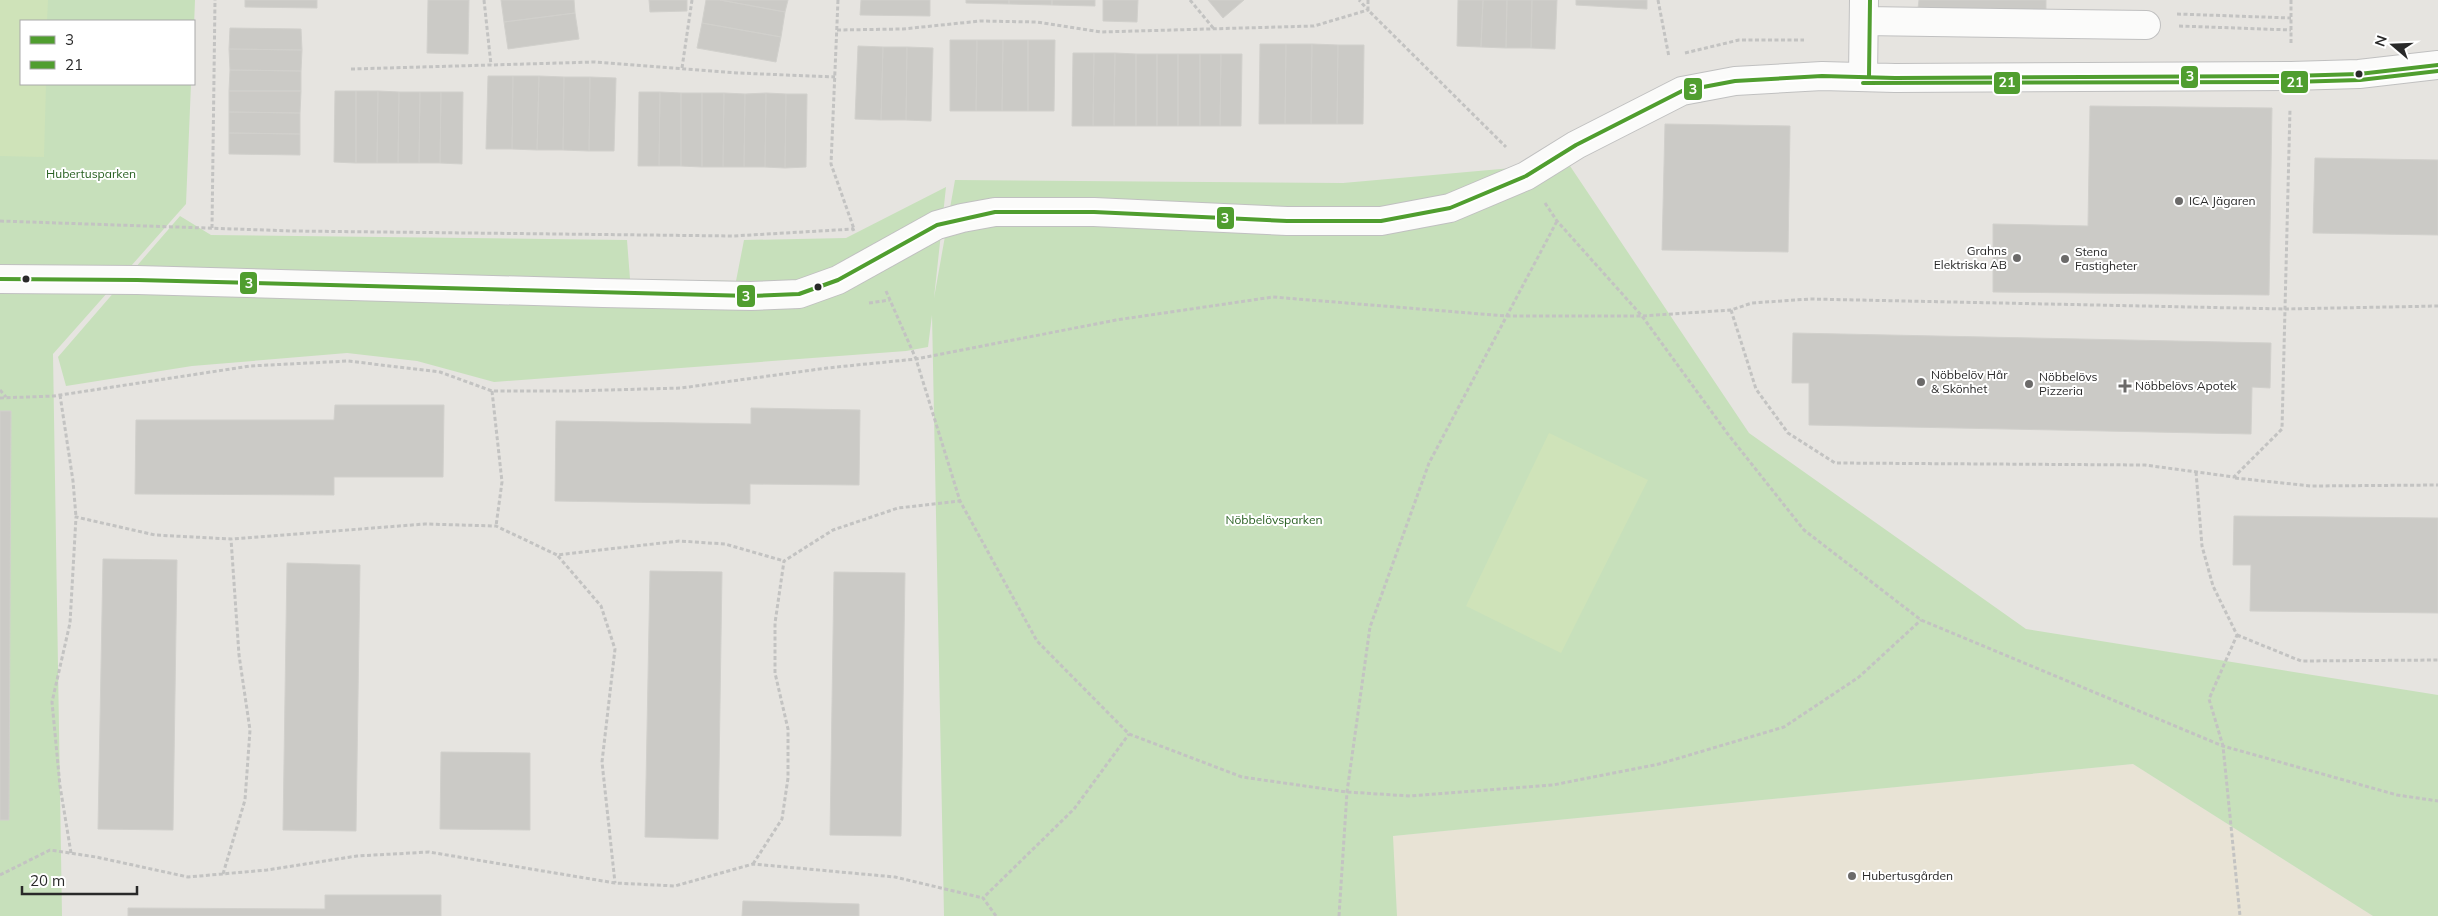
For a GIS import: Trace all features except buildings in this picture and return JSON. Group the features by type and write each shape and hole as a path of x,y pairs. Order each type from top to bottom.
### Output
{"street":[{"path":"1864,77 1864,11 2146,25"},
{"path":"0,279 137,280 751,296 799,294 838,280 938,225 995,212 1094,212 1288,221 1381,221 1450,208 1526,176 1576,145 1682,91 1735,80 1822,76 2291,76 2359,74 2438,65"}],"path":[{"path":"212,228 215,0"},
{"path":"484,0 490,65"},
{"path":"682,68 692,0"},
{"path":"838,0 831,164 853,230 873,260 916,359 960,501 1037,641 1129,734 1242,777 1346,792 1410,796 1553,785 1676,759 1784,727 1859,677 1921,620"},
{"path":"1190,0 1214,29"},
{"path":"1359,0 1510,150"},
{"path":"1368,0 1368,10"},
{"path":"1658,0 1669,57"},
{"path":"2234,478 2282,429 2291,76 2291,0"},
{"path":"837,30 903,29 980,20 1037,22 1101,32 1314,26 1368,10"},
{"path":"2172,14 2291,18"},
{"path":"2146,25 2291,30"},
{"path":"350,69 595,62 835,77"},
{"path":"0,221 212,228 734,236 853,230 861,227"},
{"path":"1339,916 1346,792 1370,627 1429,464 1556,222"},
{"path":"0,398 38,398 250,366 348,361 440,372 492,391 680,388 916,359 1116,320 1273,297 1506,316 1642,316 1731,310 1752,303 1810,299 2285,308 2438,306"},
{"path":"1731,310 1756,389 1788,433 1835,463 2145,465 2234,478 2311,486 2438,485"},
{"path":"1642,316 1727,433 1804,530 1921,620 2222,746 2397,795 2438,801"},
{"path":"0,390 6,398"},
{"path":"492,391 502,482 496,526"},
{"path":"60,395 73,481 76,517 70,624 52,702 60,786 71,853"},
{"path":"2196,472 2202,546 2212,586 2237,635 2301,661 2438,660"},
{"path":"557,555 678,541 725,544 784,561 833,530 898,508 960,501"},
{"path":"76,517 155,535 231,539 425,524 496,526 557,555 601,606 615,650 602,762 615,883"},
{"path":"223,874 245,800 250,730 239,655 231,539"},
{"path":"753,864 782,819 788,778 788,729 775,673 775,623 784,561"},
{"path":"2237,635 2210,700 2222,746 2240,916"},
{"path":"983,898 1074,809 1129,734"},
{"path":"0,875 50,850 188,878 267,870 357,856 429,852 615,883 676,886 753,864 895,877 983,898 996,916"}],"shaded area":[{"name":"Hubertusgården","path":"2133,764 2373,916 1397,916 1392,836"}],"green space":[{"name":"Hubertusparken","path":"0,0 195,0 194,20 20,20 20,85 191,85 186,204 53,354 62,916 0,916"},
{"path":"0,0 48,0 47,20 20,20 20,85 46,85 44,157 0,156"},
{"name":"Nöbbelövsparken","path":"1568,163 1749,433 2026,629 2438,695 2438,916 2373,916 2133,764 1393,836 1397,916 944,916 932,315 928,347 906,351 494,382 417,361 347,353 192,366 66,386 58,357 180,216 211,235 627,240 630,279 736,281 744,240 846,238 946,187 934,298 955,180 1343,183"},
{"path":"1549,433 1648,480 1561,653 1466,606"}],"transit line":[{"name":"21","path":"1869,77 1870,0"},
{"name":"3","path":"0,279 137,280 751,296 799,294 838,280 937,225 995,212 1094,212 1287,221 1381,221 1450,208 1526,176 1576,145 1682,91 1735,81 1822,76 1895,78 2291,76 2359,74 2438,65"},
{"name":"21","path":"1863,83 2291,82 2360,80 2438,71"}],"place":[{"name":"ICA Jägaren","path":"2179,201"},
{"name":"Grahns Elektriska AB","path":"2017,258"},
{"name":"Stena Fastigheter","path":"2065,259"},
{"name":"Nöbbelöv Hår & Skönhet","path":"1921,382"},
{"name":"Nöbbelövs Pizzeria","path":"2029,384"},
{"name":"Nöbbelövs Apotek","path":"2125,386"},
{"name":"Hubertusgården","path":"1852,876"}]}
